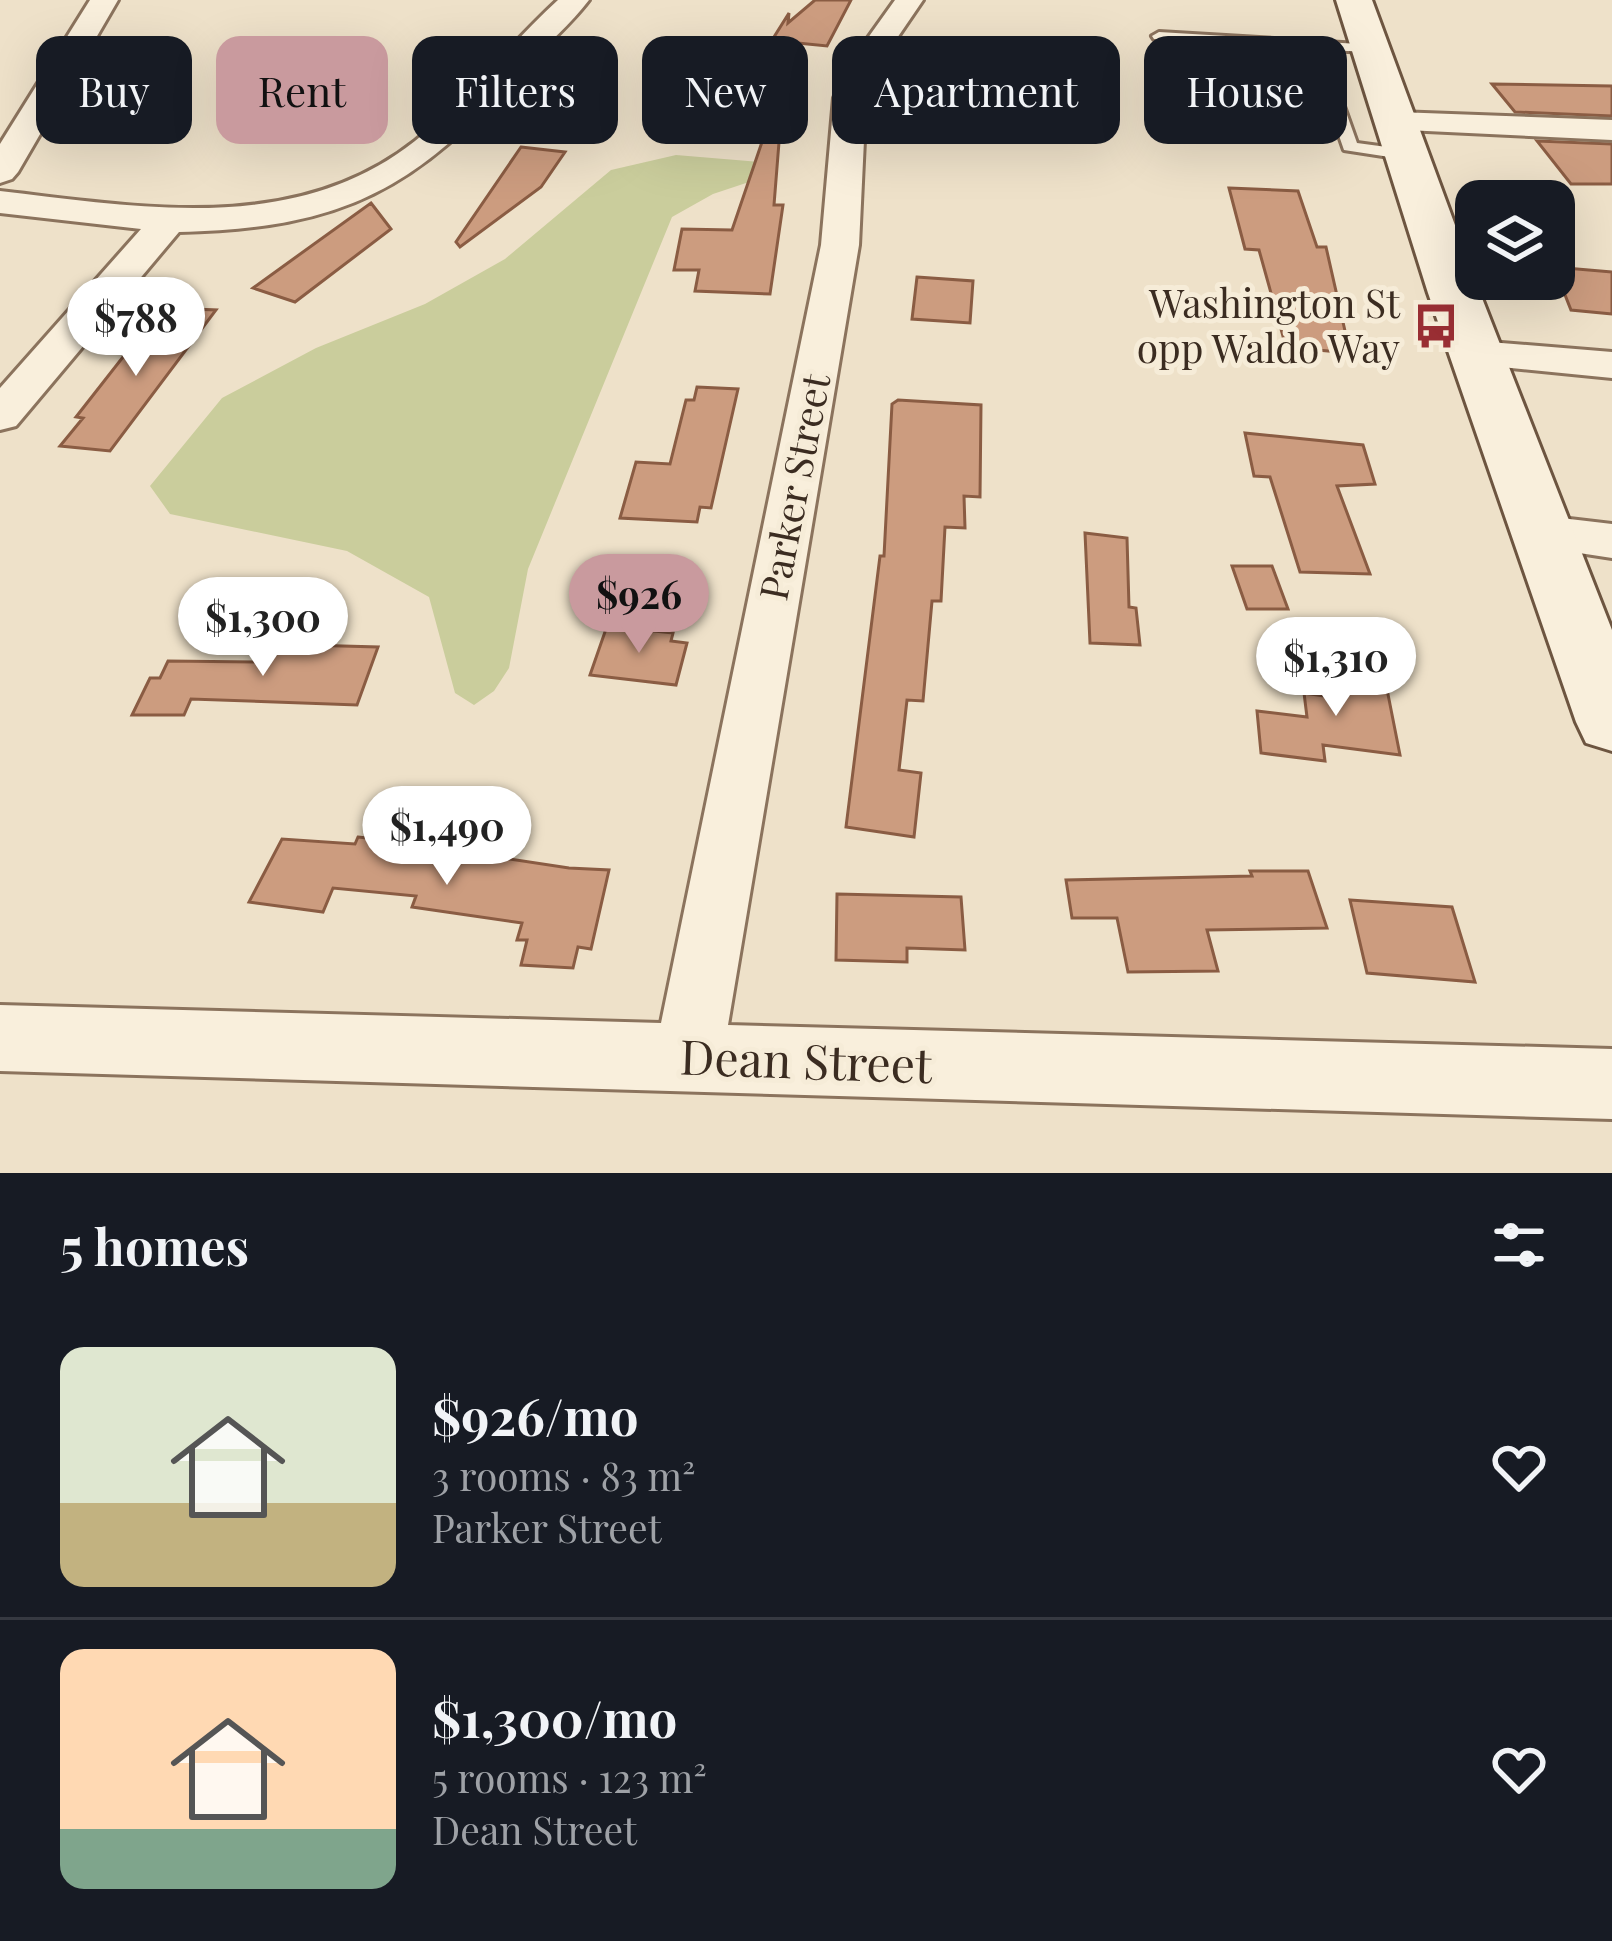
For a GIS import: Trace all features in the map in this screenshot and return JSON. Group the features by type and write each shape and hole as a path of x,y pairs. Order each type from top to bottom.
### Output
{"main road":[{"path":"1363,24 1612,722"}],"street":[{"path":"0,172 104,0"},
{"path":"0,202 168,221 218,221 321,200 402,167 456,121 575,0"},
{"name":"Parker Street","path":"688,1058 840,245 850,98 865,63 909,0"},
{"path":"1403,139 1612,130"},
{"path":"0,416 168,221"},
{"path":"1477,353 1612,365"},
{"path":"1544,533 1612,541"},
{"name":"Dean Street","path":"0,1039 1612,1084"}],"lane":[{"path":"1347,138 1350,147 1403,139"}],"green space":[{"path":"676,155 760,162 764,177 713,194 672,217 528,569 509,668 494,691 474,705 455,693 429,597 347,551 170,514 150,486 222,398 316,348 425,304 505,259 611,170"}],"building":[{"path":"815,0 851,0 827,46 808,44 808,36 775,36 789,13 788,23"},
{"path":"1492,84 1612,86 1612,116 1515,112"},
{"path":"1537,141 1612,144 1612,184 1568,180"},
{"path":"761,144 779,144 774,205 783,205 770,294 695,291 699,270 674,270 682,229 732,230"},
{"path":"521,147 565,152 541,187 460,247 456,242"},
{"path":"1229,188 1298,191 1317,247 1326,247 1350,353 1286,347 1259,250 1245,249"},
{"path":"371,203 391,229 295,302 253,288"},
{"path":"1575,269 1612,272 1612,314 1571,310 1567,300 1575,300"},
{"path":"917,277 973,281 970,323 912,319"},
{"path":"168,308 216,310 110,451 60,446 83,418 76,417 148,325 156,326"},
{"path":"697,387 738,389 711,508 700,507 697,522 620,518 636,462 670,464 686,400 694,400"},
{"path":"898,400 981,405 980,497 964,496 965,528 945,527 941,601 932,601 923,701 907,700 899,770 921,773 914,837 846,827 880,556 884,556 892,404"},
{"path":"1245,433 1363,445 1375,484 1337,486 1370,574 1300,572 1270,477 1254,476"},
{"path":"1085,533 1127,538 1129,607 1136,608 1140,645 1090,643"},
{"path":"1232,566 1272,566 1288,609 1247,609"},
{"path":"607,626 673,633 671,641 687,643 676,685 590,675"},
{"path":"268,644 378,647 357,705 191,699 184,715 132,715 150,678 160,678 168,661 260,662"},
{"path":"1338,659 1382,664 1400,755 1323,745 1325,761 1261,753 1257,711 1307,717 1304,693 1344,699"},
{"path":"358,837 609,870 591,949 578,947 573,968 521,965 527,940 517,940 522,923 412,907 416,896 333,888 323,912 249,902 282,839 355,844"},
{"path":"1250,871 1308,871 1327,928 1207,930 1218,971 1128,972 1117,918 1072,918 1066,880 1252,876"},
{"path":"837,894 961,897 965,950 907,948 907,962 836,960"},
{"path":"1350,900 1452,907 1475,982 1367,973"}],"place":[{"name":"Washington St opp Waldo Way","path":"1436,326"}]}
